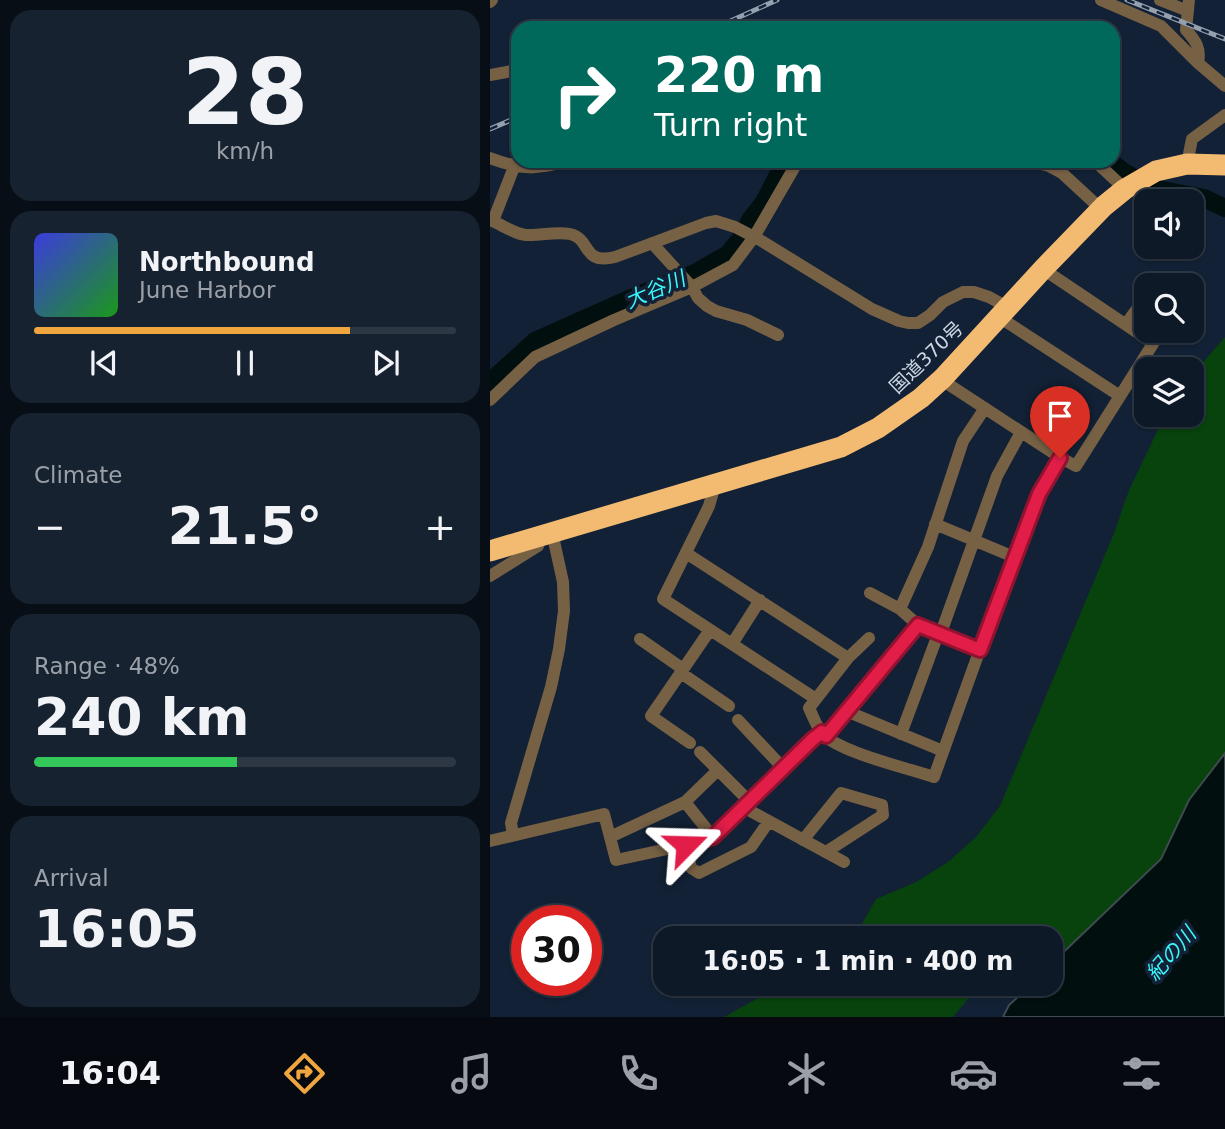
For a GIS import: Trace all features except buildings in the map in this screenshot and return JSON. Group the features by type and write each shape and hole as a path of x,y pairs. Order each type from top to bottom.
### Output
{"highway":[{"name":"国道370号","path":"490,551 841,447 878,428 921,398 943,377 1101,209 1128,187 1156,171 1187,164 1225,165"}],"street":[{"path":"1101,0 1161,26 1225,86"},
{"path":"1160,0 1188,5 1186,30 1199,47 1198,63"},
{"path":"490,75 511,71"},
{"path":"1187,164 1192,139 1225,114"},
{"path":"490,158 511,166"},
{"path":"514,168 492,220 523,235 570,234 578,238 593,257 604,260 706,223 725,223 748,234 872,309 899,321 918,323 943,302 963,292 989,297 1003,312 1120,396"},
{"path":"490,400 535,358 614,320 692,288 733,265 748,234 793,168"},
{"path":"1053,168 1062,173 1101,209"},
{"path":"1104,168 1128,187"},
{"path":"652,243 707,306 747,320 778,335"},
{"path":"1043,269 1134,330"},
{"path":"1126,324 1134,313"},
{"path":"943,377 951,386 1076,466 1153,343"},
{"path":"900,609 928,547 963,440 985,408"},
{"path":"901,734 998,476 1021,432"},
{"path":"869,638 848,658 809,708 824,734 846,749 934,777 1014,557 1039,494 1060,458"},
{"path":"715,485 709,506 663,599 816,699"},
{"path":"935,524 1014,557"},
{"path":"490,576 538,546 548,533"},
{"path":"513,835 511,823 551,687 565,611 563,582 548,533"},
{"path":"686,553 848,658"},
{"path":"870,593 900,609 918,625 980,650"},
{"path":"732,644 760,600"},
{"path":"490,841 604,814 616,860 713,837 824,734 918,625"},
{"path":"690,743 651,716 710,630"},
{"path":"640,639 661,645 682,671 729,706"},
{"path":"846,711 943,751"},
{"path":"738,720 784,769"},
{"path":"700,752 746,804 769,821 844,862"},
{"path":"610,836 685,802 718,770"},
{"path":"803,839 841,793 882,805 883,815 826,852"},
{"path":"685,802 713,837"},
{"path":"686,845 691,868 699,873 751,846 769,821"}],"green space":[{"path":"1225,337 1225,753 1189,800 1161,859 1063,953 1063,926 861,926 876,899 916,882 948,862 976,837 1000,806 1114,533 1129,490 1159,427 1204,427 1204,361"},
{"path":"762,996 972,996 953,1017 724,1017"}],"water":[{"name":"紀の川","path":"1225,753 1225,1017 1003,1017 1009,1005 1019,996 1063,996 1063,953 1161,859 1189,800"}],"waterway":[{"name":"大谷川","path":"490,382 535,341 695,273 728,254 764,202 781,168"},
{"name":"大谷川","path":"1119,168 1152,188 1204,198 1225,208"}],"railway":[{"path":"730,21 777,0"},
{"path":"1127,0 1225,39"},
{"path":"490,129 511,120"}],"route":[{"path":"686,845 713,837 813,739 822,732 826,736 918,625 980,650 1039,494 1060,458"}]}
